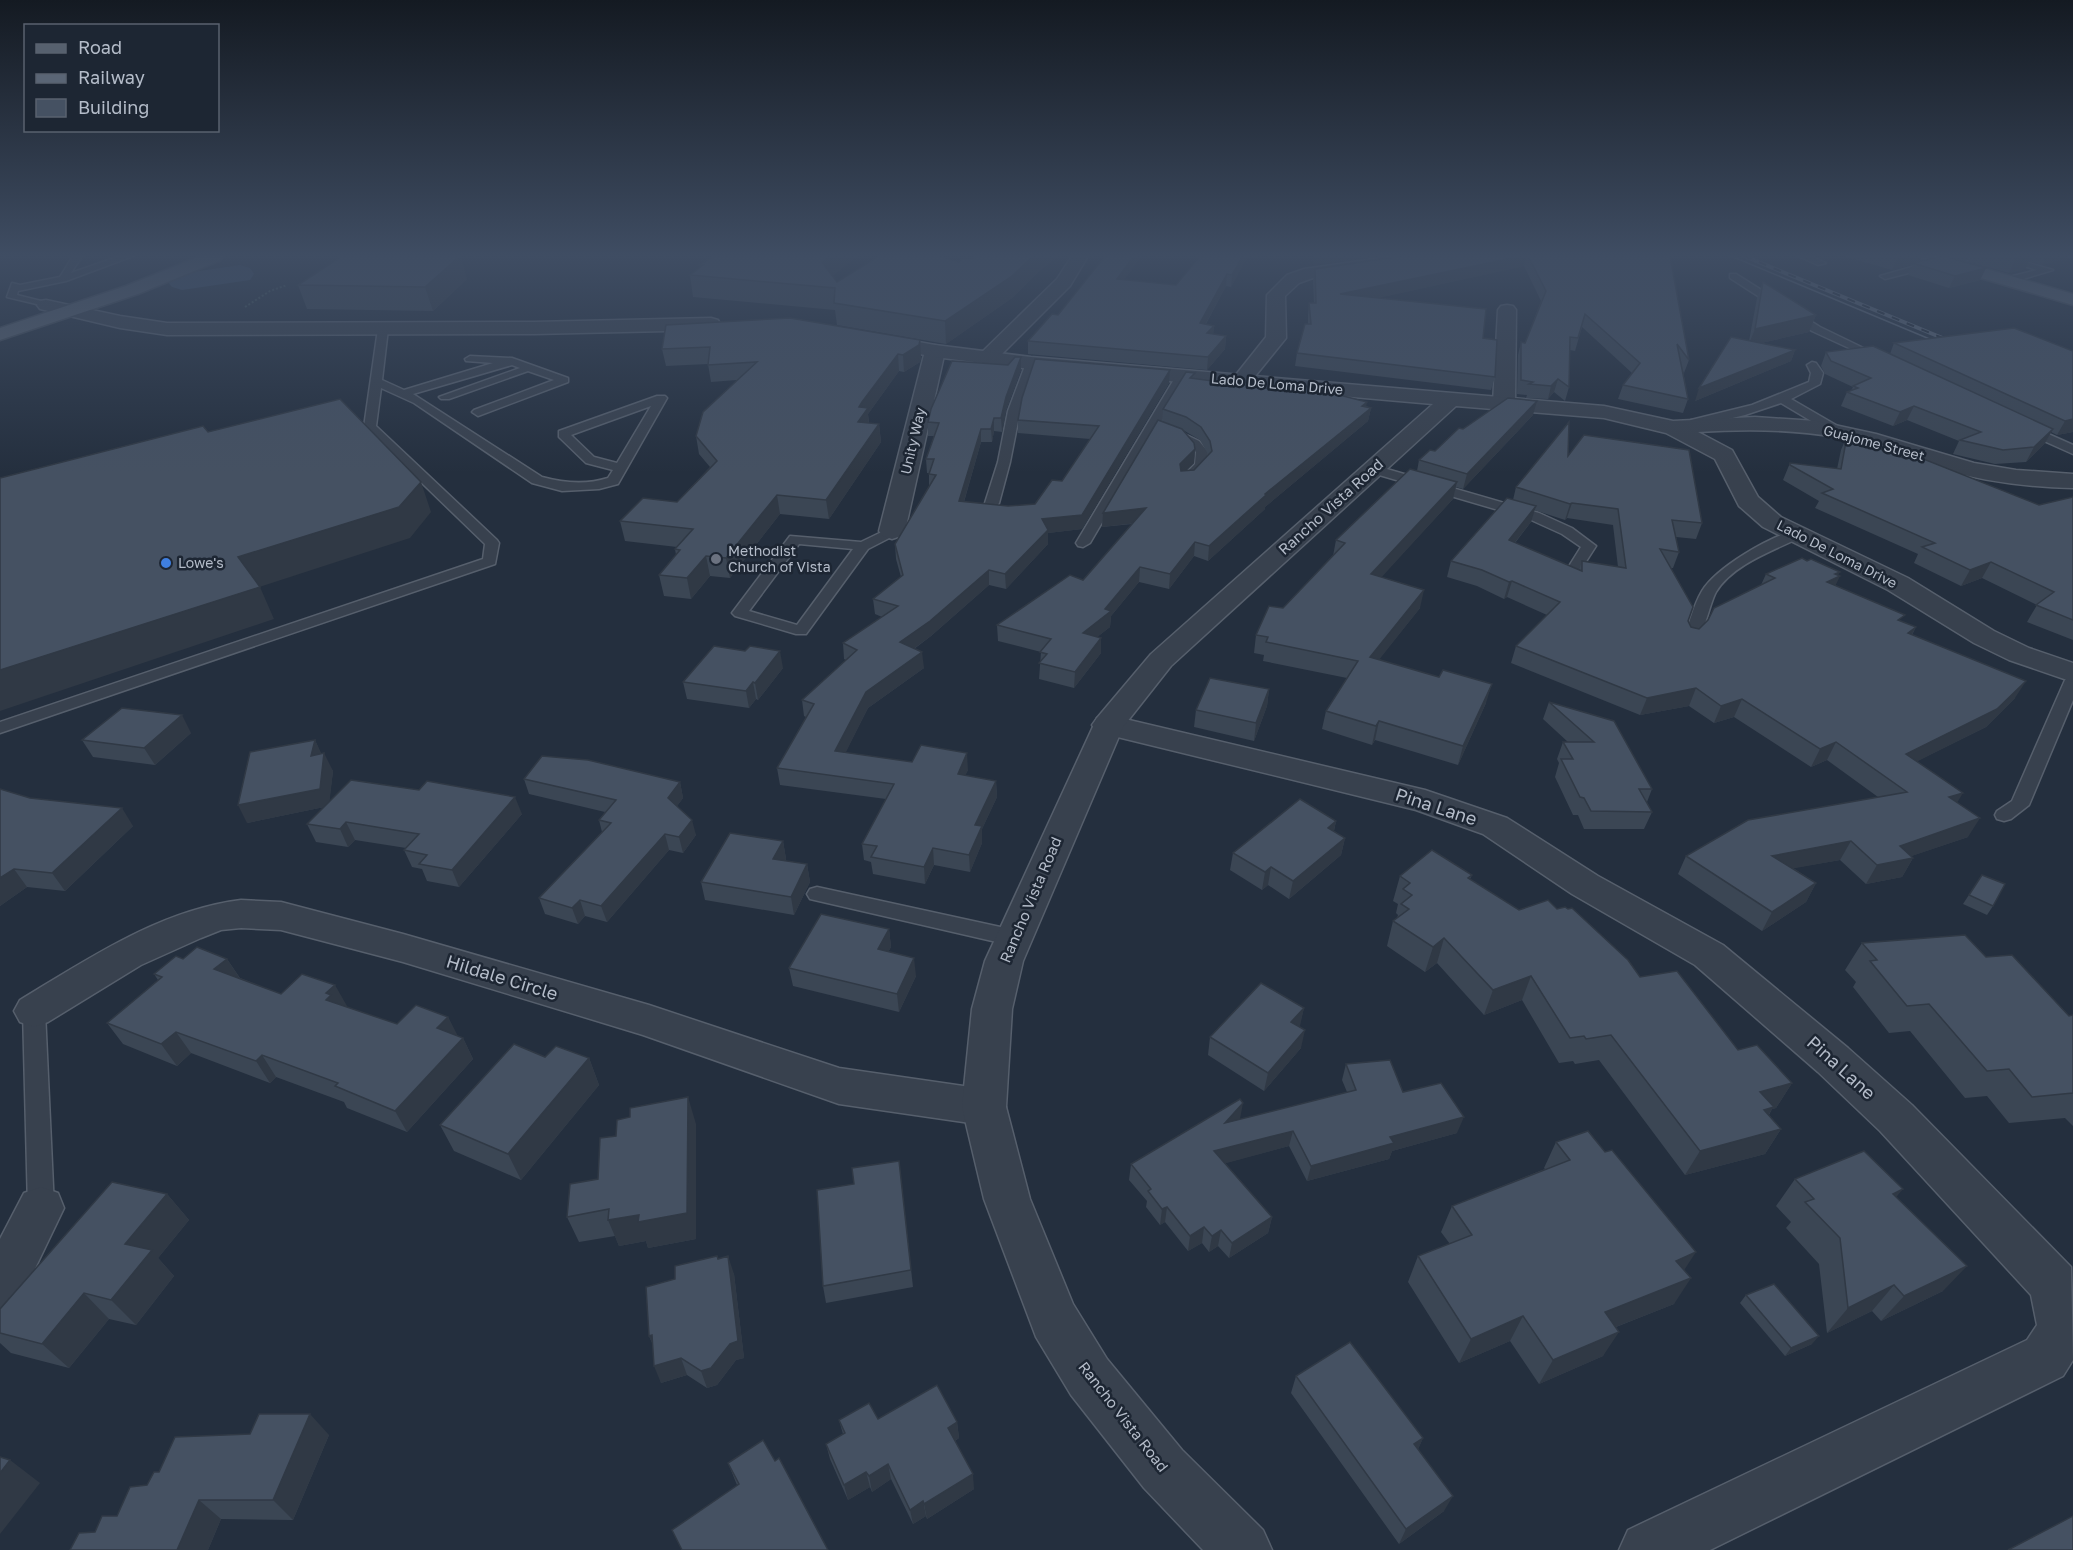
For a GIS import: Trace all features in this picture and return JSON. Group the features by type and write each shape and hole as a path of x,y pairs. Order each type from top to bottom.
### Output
{"main road":[{"path":"0,334 17,328"}],"street":[{"path":"239,328 430,328"},
{"path":"987,358 1017,328"},
{"path":"1241,381 1276,338 1276,328"},
{"path":"1504,403 1506,328"},
{"name":"Lado De Loma Drive","path":"854,336 934,351 1031,363 1621,414 1673,428 1724,455 1748,501 1772,522 1898,584 1984,637 2019,654 2073,673"},
{"name":"Unity Way","path":"892,531 934,351"},
{"name":"Rancho Vista Road","path":"1243,1550 1162,1469 1089,1377 1054,1320 1006,1199 984,1107 992,1009 1004,961 1108,724 1161,660 1451,399"},
{"name":"Guajome Street","path":"1673,428 1733,423 1797,425 1837,431 1961,468 2023,479 2073,481"},
{"name":"Pina Lane","path":"1108,724 1425,801 1495,826 1585,885 1709,955 1833,1060 1896,1119 2054,1284 2063,1330 2045,1358 1648,1550"},
{"name":"Hildale Circle","path":"34,1011 127,955 188,928 217,917 241,914 281,916 403,948 650,1021 839,1086 984,1107"},
{"path":"0,1289 41,1208"}],"lane":[{"path":"1815,328 1891,364"},
{"path":"0,728 490,561 492,543 370,427 383,329"},
{"path":"470,359 512,361 564,380 478,412"},
{"path":"403,394 512,361"},
{"path":"992,503 1004,462 1014,411 1031,363"},
{"path":"1673,428 1738,415 1783,399 1814,384 1818,373 1812,365"},
{"path":"445,397 530,368"},
{"path":"1083,543 1182,376"},
{"path":"376,381 418,401 537,480 562,487 599,485 613,481 661,398 563,435 590,460 620,468"},
{"path":"1783,399 1837,431"},
{"path":"2019,425 2073,450"},
{"path":"1153,426 1189,440 1201,451 1202,465 1186,480"},
{"path":"1373,469 1534,516 1567,531 1589,546 1573,571"},
{"path":"863,546 795,539 740,614 801,631 863,546 892,531"},
{"path":"1691,639 1712,588 1721,578 1748,560 1796,534"},
{"path":"2004,815 2020,806 2073,681"},
{"path":"817,894 1014,938"},
{"path":"34,1011 41,1208"}],"building":[{"path":"665,328 851,328 920,340 919,345 903,355 898,354 859,407 868,408 858,422 879,424 826,500 777,495 726,558 706,556 687,578 659,575 680,550 675,549 693,529 620,521 643,498 677,502 717,461 696,436 703,412 757,362 708,365 710,347 662,349"},
{"path":"1039,328 1212,328 1207,333 1226,336 1208,357 1028,341"},
{"path":"1304,328 1484,328 1483,338 1497,340 1495,377 1297,353"},
{"path":"1531,328 1581,328 1578,338 1570,337 1569,387 1558,379 1551,386 1529,384 1533,382 1521,380 1521,342 1525,343"},
{"path":"1601,328 1683,328 1689,360 1677,344 1688,399 1623,385 1640,363"},
{"path":"2015,328 2073,351 2073,419 2065,421 1894,343"},
{"path":"1731,337 1795,350 1699,388"},
{"path":"1873,346 2053,429 2034,447 2003,450 1960,440 1981,432 1914,406 1900,412 1847,392 1858,388 1853,386 1871,378 1831,361 1826,352"},
{"path":"1015,357 1021,357 1001,418 994,418 991,429 981,429 959,501 1008,506 1035,504 1052,480 1062,481 1099,426 1018,420 1022,398 1035,359 1170,370 1082,515 1042,519 1048,530 1005,574 989,570 930,621 900,642 922,652 866,692 835,751 912,762 921,745 967,753 958,774 996,781 975,825 982,826 969,855 933,848 924,867 871,857 877,846 862,844 894,784 777,768 814,704 802,700 857,650 843,643 898,606 873,599 903,575 895,544 936,475 929,474 934,459 926,459 939,423 928,422 931,409 952,361 1008,365"},
{"path":"1186,372 1195,373 1190,378 1286,391 1288,382 1367,402 1362,406 1371,408 1265,494 1209,546 1195,542 1170,574 1140,567 1105,609 1111,611 1083,633 1101,638 1075,672 1039,663 1047,654 1040,652 1051,639 997,625 1070,575 1083,580 1146,508 1103,513 1158,420 1182,429 1194,443 1195,449 1180,464 1181,471 1194,470 1212,451 1210,441 1201,427 1186,417 1163,409"},
{"path":"1508,398 1537,401 1467,474 1419,460 1430,450 1435,451 1459,428 1463,429"},
{"name":"Lowe's","path":"340,399 421,482 399,507 238,557 260,587 0,670 0,478 203,426 208,432"},
{"path":"1569,422 1568,456 1584,435 1689,450 1702,523 1672,520 1679,552 1660,549 1693,607 1688,621 1691,627 1699,629 1708,620 1714,608 1775,578 1766,574 1802,558 1807,561 1811,559 1840,572 1835,574 1840,576 1827,582 1905,615 1898,620 1916,627 1908,633 2026,681 1997,709 1906,754 1963,793 1949,797 1980,818 1900,846 1913,858 1877,865 1851,841 1772,856 1816,883 1772,912 1686,856 1748,820 1907,792 1836,742 1820,749 1742,699 1721,706 1696,688 1647,698 1516,646 1560,602 1512,581 1509,582 1482,570 1451,561 1507,498 1536,506 1509,540 1582,571 1582,561 1626,568 1618,509 1570,504 1516,487"},
{"path":"1847,436 1906,459 1916,456 2039,505 2073,497 2073,620 2036,605 2054,592 1991,562 1970,570 1922,547 1935,543 1822,493 1833,489 1790,465 1790,463 1841,469"},
{"path":"1410,469 1457,482 1371,574 1424,590 1370,657 1439,677 1443,670 1492,684 1463,746 1379,721 1376,726 1326,711 1358,661 1266,642 1268,637 1256,635 1269,606 1283,608 1345,543 1336,540"},
{"path":"714,646 745,651 750,646 780,651 746,691 683,682"},
{"path":"1210,678 1269,689 1256,723 1196,710"},
{"path":"1549,702 1614,721 1652,789 1639,789 1652,812 1591,811 1584,798 1580,797 1561,759 1573,759 1563,742 1594,742"},
{"path":"122,708 182,715 144,748 82,740"},
{"path":"315,740 311,756 324,753 320,789 238,805 250,752"},
{"path":"542,756 588,760 680,782 668,798 692,820 679,837 665,834 601,906 580,900 572,908 539,898 611,823 599,820 616,800 524,779"},
{"path":"351,780 419,790 427,781 515,797 452,870 419,864 427,855 404,850 419,834 346,822 340,829 307,824"},
{"path":"0,789 30,798 122,808 52,873 14,869 0,878"},
{"path":"1300,799 1336,821 1328,828 1345,838 1293,881 1271,867 1265,872 1233,853"},
{"path":"730,833 783,841 773,859 807,864 791,897 701,882"},
{"path":"1432,850 1472,875 1468,878 1519,910 1548,900 1557,909 1572,908 1628,960 1640,977 1677,971 1738,1050 1757,1045 1792,1083 1760,1092 1774,1107 1764,1110 1781,1129 1700,1151 1611,1035 1586,1039 1584,1036 1570,1038 1531,976 1493,990 1444,938 1433,947 1393,921 1409,909 1401,904 1412,895 1403,889 1410,883 1400,876"},
{"path":"1982,875 2005,884 1993,906 1969,895"},
{"path":"821,914 889,929 878,949 914,958 897,994 789,968"},
{"path":"1965,935 1986,957 2012,955 2069,1016 2073,1015 2073,1093 2032,1097 2009,1069 1987,1071 1929,1004 1907,1006 1870,961 1877,960 1862,943"},
{"path":"197,947 227,959 214,969 281,994 302,974 335,985 326,993 331,995 326,1000 397,1024 416,1005 448,1017 437,1028 463,1038 395,1111 335,1086 338,1083 262,1055 256,1061 176,1032 161,1044 107,1023 162,977 154,974 176,956 183,959"},
{"path":"1261,983 1304,1008 1291,1022 1305,1030 1268,1073 1210,1037"},
{"path":"514,1044 545,1057 556,1046 589,1058 508,1154 440,1125"},
{"path":"1390,1060 1403,1092 1441,1083 1464,1117 1390,1137 1394,1143 1311,1166 1293,1131 1214,1151 1272,1217 1232,1243 1221,1230 1212,1236 1204,1227 1190,1236 1167,1207 1162,1209 1148,1191 1151,1189 1131,1164 1240,1099 1243,1103 1225,1123 1356,1090 1346,1064"},
{"path":"688,1097 687,1213 638,1222 639,1215 608,1220 609,1209 567,1217 570,1184 598,1179 600,1138 616,1136 617,1120 630,1117 630,1108"},
{"path":"1588,1131 1605,1152 1612,1150 1696,1252 1676,1261 1691,1278 1605,1312 1619,1332 1553,1360 1523,1316 1471,1339 1418,1256 1472,1235 1452,1206 1570,1160 1556,1142"},
{"path":"1864,1151 1903,1189 1893,1194 1967,1266 1904,1296 1894,1285 1848,1308 1840,1238 1805,1202 1814,1199 1795,1179"},
{"path":"899,1161 911,1270 823,1286 817,1190 854,1184 852,1168"},
{"path":"112,1182 167,1194 125,1244 152,1250 111,1300 84,1293 42,1344 0,1333 0,1309"},
{"path":"717,1256 718,1259 728,1256 738,1341 730,1344 711,1368 701,1371 681,1358 654,1366 652,1335 649,1336 646,1287 675,1279 675,1266"},
{"path":"1774,1284 1819,1336 1791,1348 1746,1295"},
{"path":"1350,1342 1423,1438 1414,1444 1453,1496 1406,1529 1296,1376"},
{"path":"937,1385 957,1422 948,1428 973,1474 910,1510 888,1464 869,1476 866,1472 844,1485 826,1444 845,1433 839,1420 869,1403 878,1419"},
{"path":"259,1414 310,1414 273,1500 199,1500 177,1550 70,1550 79,1533 95,1532 102,1516 117,1516 130,1487 147,1485 154,1472 159,1472 175,1437 250,1434"},
{"path":"763,1440 775,1461 779,1458 828,1550 682,1550 672,1530 739,1484 728,1463"},
{"path":"0,1457 10,1460 0,1473"},
{"path":"2073,1516 2073,1550 2008,1550"}],"tram line":[{"path":"1904,328 1944,345"}],"railway":[{"path":"1919,328 1957,344"}],"place":[{"name":"Methodist Church of Vista","path":"716,559"},
{"name":"Lowe's","path":"166,563"}]}
